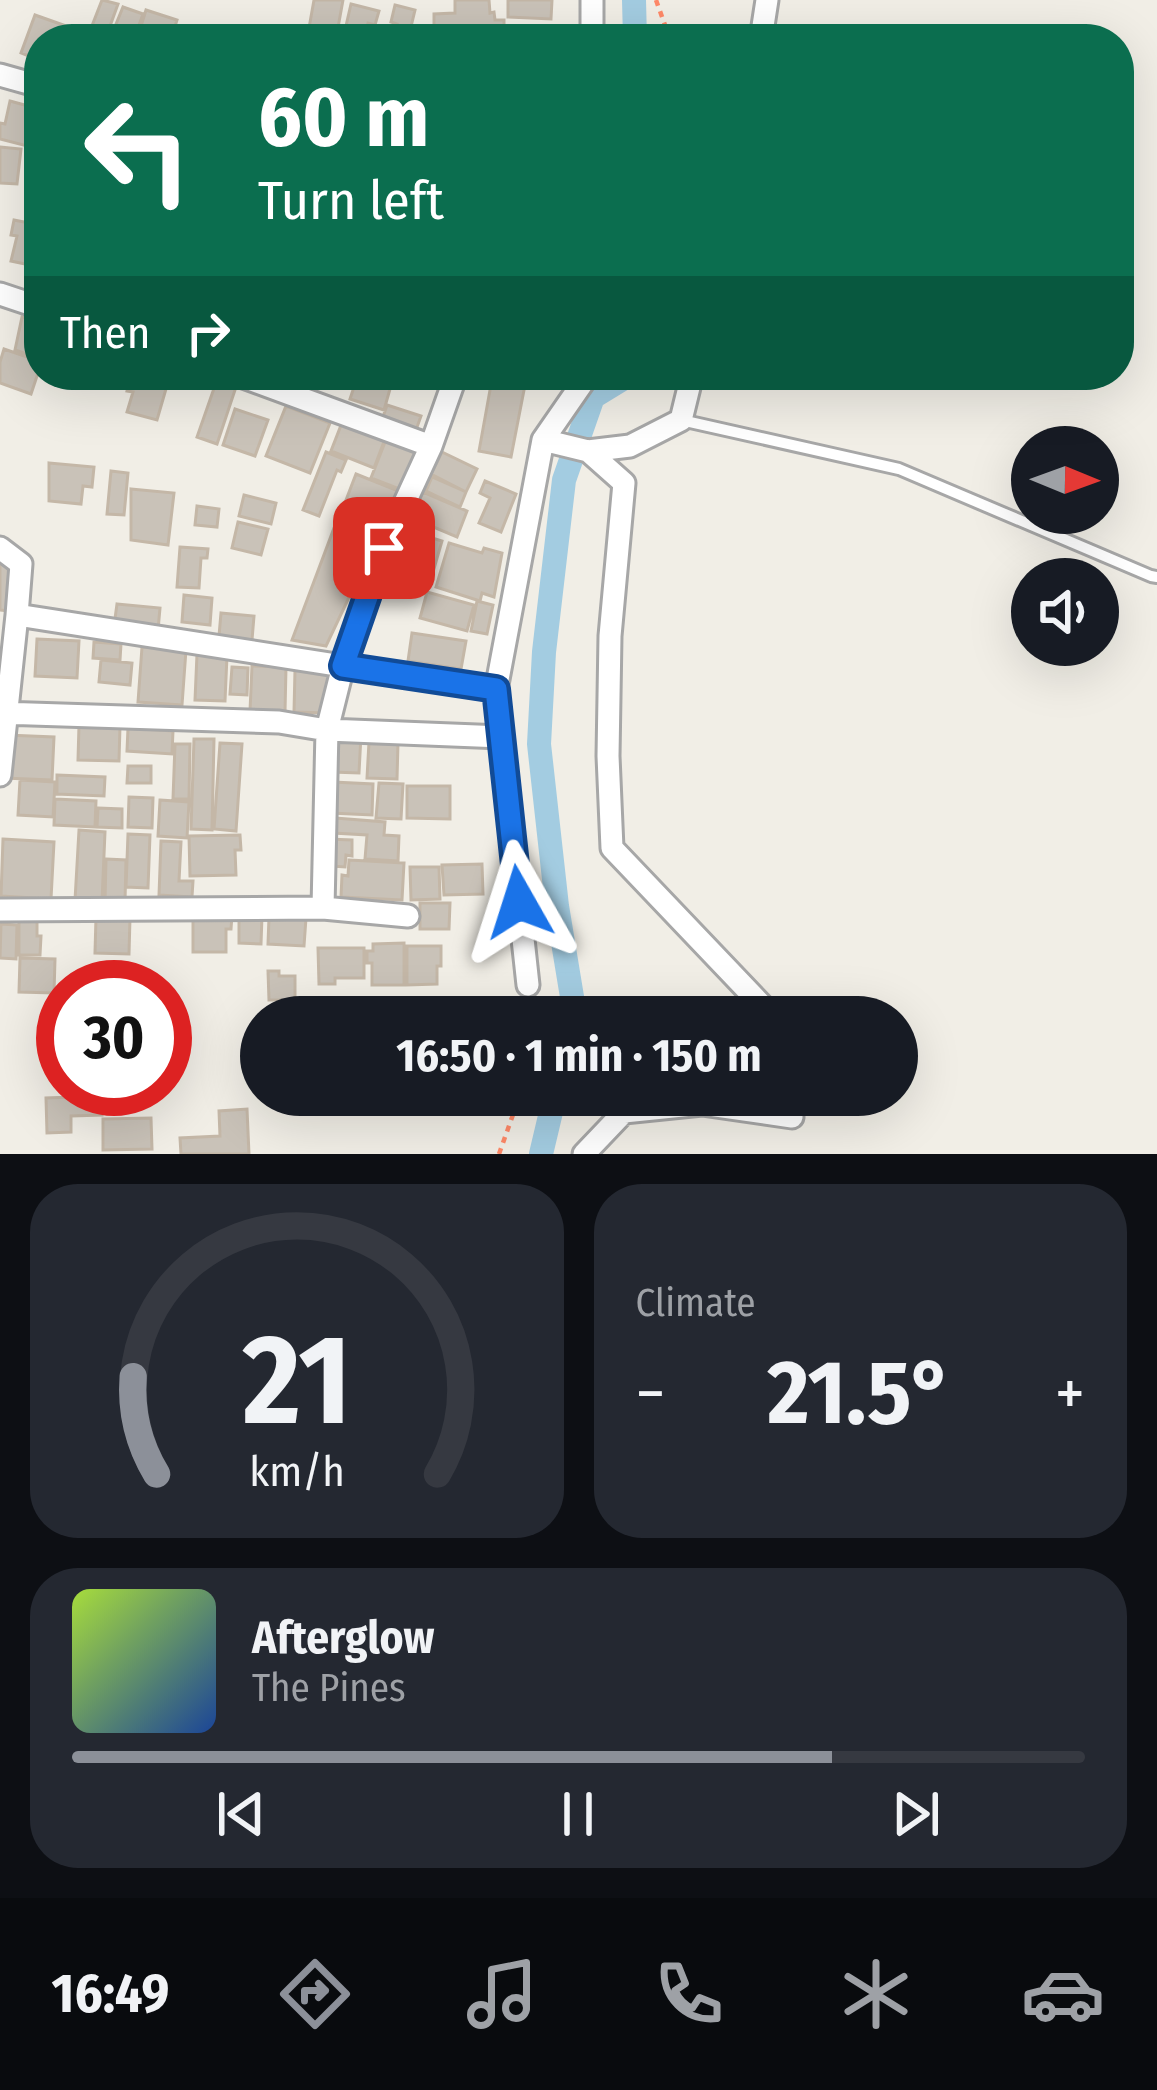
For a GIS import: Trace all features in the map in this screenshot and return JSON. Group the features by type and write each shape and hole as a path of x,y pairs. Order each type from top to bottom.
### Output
{"street":[{"path":"279,390 431,446"},
{"path":"323,908 327,730 343,666 384,548 431,446 451,390"},
{"path":"527,986 496,689 543,440 578,390"},
{"path":"543,440 588,451 630,446 681,420 688,390"},
{"path":"588,451 624,484 610,636 612,848 753,996"},
{"path":"0,548 21,564 0,776"},
{"path":"17,615 496,689"},
{"path":"3,713 279,722 327,730 502,736"},
{"path":"0,910 323,908 408,916"},
{"path":"584,1154 620,1116"}],"lane":[{"path":"681,420 898,469 1157,577"}],"path":[{"path":"499,1154 513,1116"}],"building":[{"path":"102,0 118,4 111,24 93,24"},
{"path":"314,0 343,0 339,24 310,24"},
{"path":"455,0 489,0 490,13 504,24 434,24 434,14 455,13"},
{"path":"508,0 552,0 551,19 508,17"},
{"path":"351,4 379,11 375,24 346,24"},
{"path":"395,5 415,10 412,24 391,22"},
{"path":"123,7 143,14 139,24 116,24"},
{"path":"146,10 177,20 176,24 142,24"},
{"path":"35,15 60,24 32,24"},
{"path":"10,101 24,105 24,145 0,139 0,123 5,124"},
{"path":"0,147 21,149 17,184 0,183"},
{"path":"14,220 24,222 24,264 11,261 17,236 11,235"},
{"path":"22,317 24,353 15,350"},
{"path":"4,349 24,356 24,390 32,390 31,394 0,383"},
{"path":"166,390 157,420 127,412 133,392 127,391"},
{"path":"213,390 235,390 217,444 197,437"},
{"path":"353,390 390,390 384,410 350,399"},
{"path":"490,390 524,390 511,457 479,451"},
{"path":"387,405 421,416 416,430 382,420"},
{"path":"286,406 330,423 310,473 266,456"},
{"path":"235,409 268,420 255,456 223,445"},
{"path":"345,415 388,431 374,468 331,451"},
{"path":"389,432 425,446 407,492 371,478"},
{"path":"326,452 346,460 341,472 337,470 319,516 303,510"},
{"path":"442,452 477,469 466,492 431,474"},
{"path":"49,463 94,467 92,487 83,486 81,504 49,501"},
{"path":"111,471 128,473 124,515 107,514"},
{"path":"356,474 401,492 388,526 343,508"},
{"path":"432,477 466,492 460,507 426,491"},
{"path":"485,481 516,494 501,532 479,523 490,498 480,493"},
{"path":"131,489 174,493 168,545 131,540"},
{"path":"423,492 467,511 457,537 412,518"},
{"path":"244,495 276,503 271,524 239,516"},
{"path":"197,506 219,509 217,527 195,525"},
{"path":"337,520 378,536 326,646 292,640"},
{"path":"238,522 268,529 261,555 232,548"},
{"path":"403,529 442,541 433,572 394,560"},
{"path":"449,543 482,553 484,548 502,553 494,597 482,593 480,601 436,587"},
{"path":"180,547 208,549 207,558 201,558 199,588 177,587"},
{"path":"0,561 13,562 9,611 0,610"},
{"path":"427,592 474,605 467,631 420,618"},
{"path":"184,595 212,598 210,625 182,622"},
{"path":"477,601 493,605 487,634 471,631"},
{"path":"117,604 160,608 158,630 114,626"},
{"path":"221,613 254,616 252,640 219,636"},
{"path":"412,633 466,641 461,669 408,661"},
{"path":"37,639 79,641 77,678 35,676"},
{"path":"94,642 121,644 120,660 93,658"},
{"path":"142,647 186,650 182,705 138,702"},
{"path":"197,654 227,656 225,701 195,700"},
{"path":"101,660 132,663 130,685 99,682"},
{"path":"252,666 286,667 285,712 250,711"},
{"path":"232,667 248,668 247,695 230,694"},
{"path":"295,670 330,671 328,713 294,712"},
{"path":"79,725 120,726 119,761 78,760"},
{"path":"128,728 173,731 172,754 127,751"},
{"path":"334,734 361,735 359,773 332,772"},
{"path":"6,735 54,737 52,780 4,778"},
{"path":"194,739 214,739 212,830 191,829"},
{"path":"369,742 398,743 397,779 367,778"},
{"path":"220,743 242,744 236,831 214,829"},
{"path":"175,744 190,744 189,799 173,799"},
{"path":"128,766 151,766 151,783 127,783"},
{"path":"57,775 105,777 104,796 57,794"},
{"path":"20,780 55,782 53,817 18,815"},
{"path":"333,782 373,784 372,815 331,813"},
{"path":"379,783 403,784 401,819 376,818"},
{"path":"407,786 450,786 450,819 407,818"},
{"path":"129,797 153,798 152,828 128,827"},
{"path":"55,799 96,801 95,827 54,825"},
{"path":"160,800 189,802 187,838 158,836"},
{"path":"98,808 122,809 122,828 97,827"},
{"path":"335,818 385,822 384,835 399,836 398,861 365,859 367,835 334,833"},
{"path":"79,830 105,832 102,901 75,900"},
{"path":"128,834 150,835 148,888 126,887"},
{"path":"240,835 236,875 190,876 189,836"},
{"path":"3,839 54,842 51,899 1,896"},
{"path":"327,839 352,840 352,856 346,855 345,867 332,866"},
{"path":"161,841 181,842 179,881 193,881 192,897 159,895"},
{"path":"106,859 126,860 125,902 105,901"},
{"path":"349,860 404,863 402,900 341,897 342,875 348,876"},
{"path":"482,864 483,894 444,895 442,865"},
{"path":"410,867 439,867 440,899 411,900"},
{"path":"420,903 450,903 449,929 420,929"},
{"path":"193,915 232,915 231,929 226,929 226,952 193,952"},
{"path":"239,915 262,916 261,944 239,943"},
{"path":"96,917 130,918 129,954 95,953"},
{"path":"269,917 306,918 304,946 268,944"},
{"path":"19,920 37,920 40,955 19,955"},
{"path":"1,924 17,925 16,959 0,958"},
{"path":"404,943 404,985 372,985 367,951 373,951 373,944"},
{"path":"407,946 441,946 437,984 407,985"},
{"path":"318,948 364,948 364,978 335,978 335,984 319,984"},
{"path":"20,958 55,959 36,960 36,992 19,992"},
{"path":"268,971 295,976 295,996 269,996"},
{"path":"240,1110 240,1116 247,1116 249,1154 181,1154 180,1138 220,1136 219,1111"},
{"path":"47,1116 71,1116 71,1132 47,1133"},
{"path":"151,1118 152,1149 103,1150 103,1119"}],"waterway":[{"path":"634,0 635,24"},
{"path":"572,996 539,744 544,652 564,480 593,397 604,390"},
{"path":"541,1154 550,1116"}],"route":[{"path":"384,548 343,666 496,689 519,902"}]}
